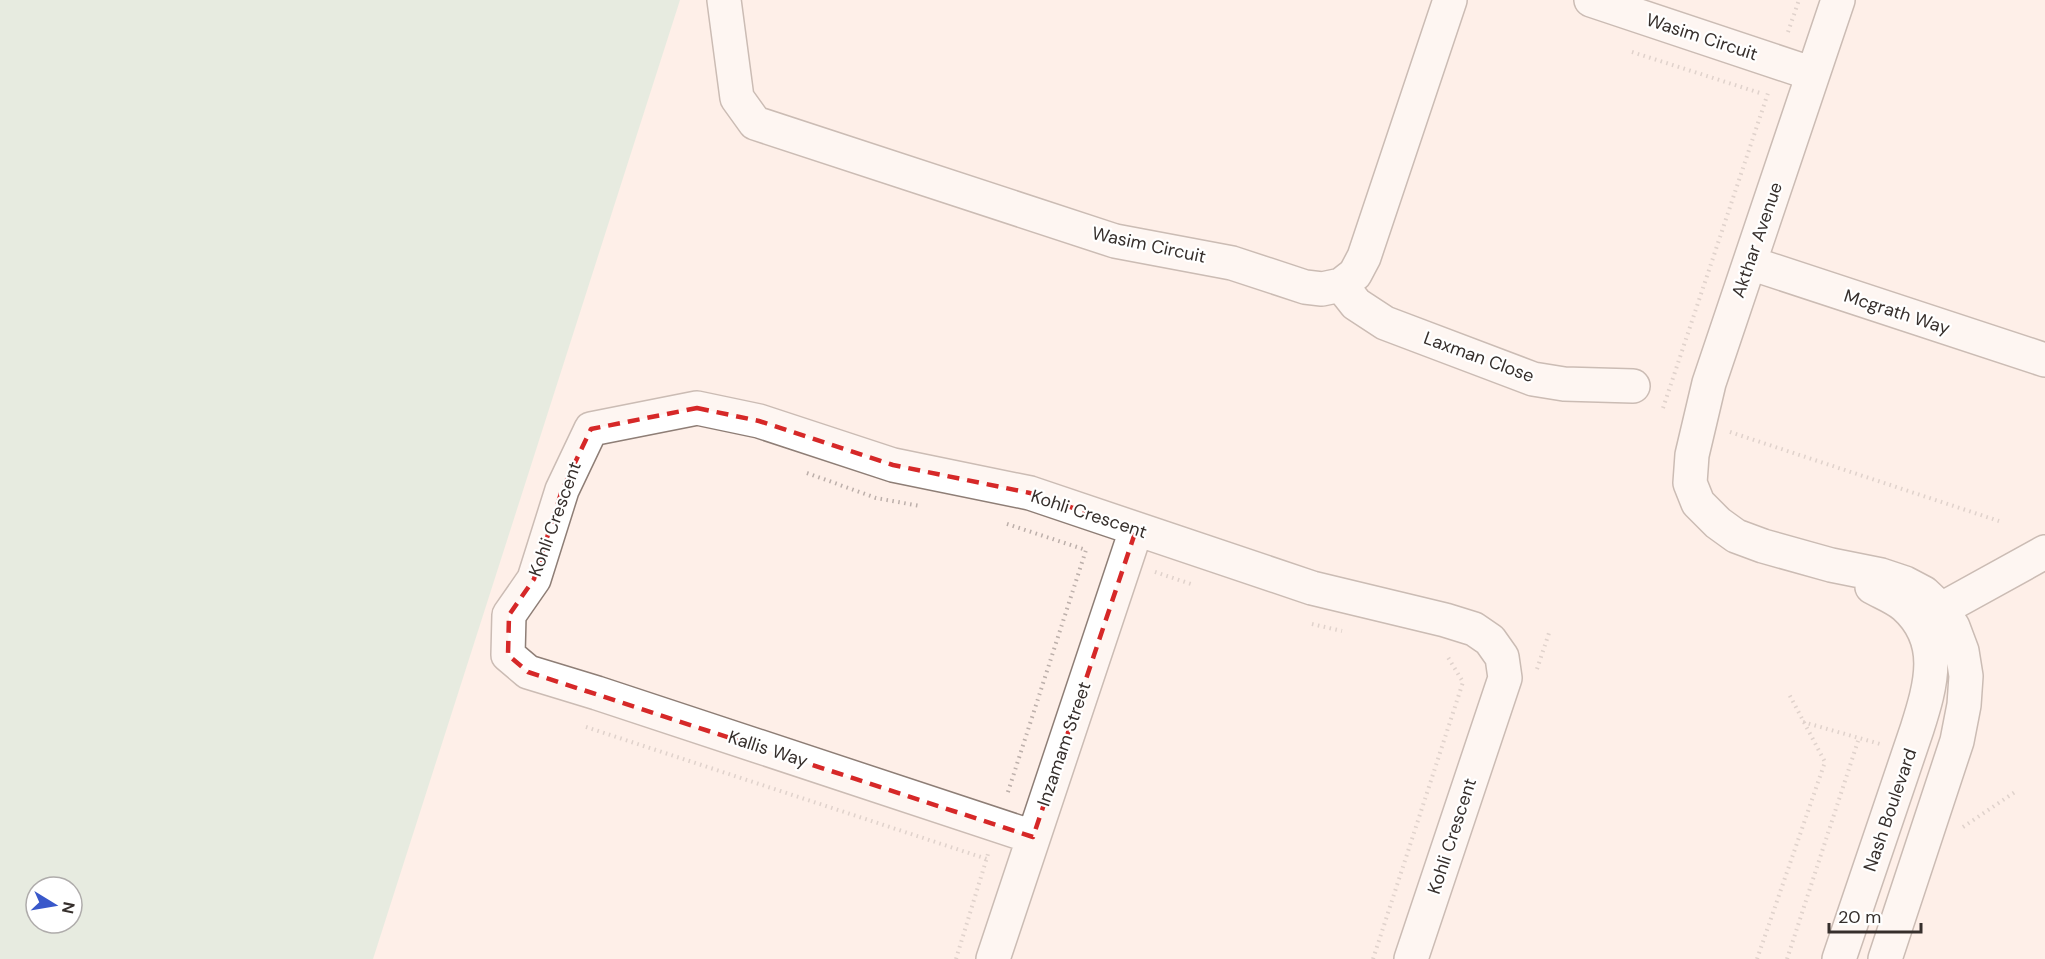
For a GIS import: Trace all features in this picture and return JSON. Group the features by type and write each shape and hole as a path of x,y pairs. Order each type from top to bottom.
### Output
{"street":[{"name":"Wasim Circuit","path":"724,0 737,98 754,123 1115,241 1232,262 1305,287 1322,289 1341,285"},
{"path":"1341,285 1355,274 1364,257 1450,0"},
{"name":"Wasim Circuit","path":"1591,0 1813,74"},
{"name":"Akthar Avenue","path":"1838,0 1709,383 1692,455 1690,483 1698,502 1736,536 1831,565 1881,575 1905,583 1924,593 1929,614"},
{"name":"Mcgrath Way","path":"1750,263 2045,360"},
{"name":"Laxman Close","path":"1341,285 1356,304 1385,323 1533,379 1564,384 1633,386"},
{"name":"Kohli Crescent","path":"508,654 509,615 534,579 562,490 591,429 697,408 759,421 893,465 1029,494 1312,588 1474,629 1490,640 1502,657 1505,678 1411,959"},
{"name":"Inzamam Street","path":"993,959 1136,530"},
{"path":"1929,614 2045,552"},
{"path":"1886,959 1957,741 1964,705 1966,676 1962,651 1953,627 1929,614"},
{"name":"Nash Boulevard","path":"1839,959 1928,692 1932,663 1928,640 1929,614"},
{"name":"Kallis Way","path":"508,654 528,672 608,696 1033,837"}],"path":[{"path":"1663,408 1800,0"},
{"path":"1632,52 1767,96"},
{"path":"800,471 876,498 922,507"},
{"path":"1004,522 1195,585"},
{"path":"956,959 1086,550"},
{"path":"1307,622 1353,634"},
{"path":"1373,959 1462,682 1446,654 1435,652"},
{"path":"1757,959 1825,762 1789,694"},
{"path":"1787,959 1859,738 1803,722"},
{"path":"586,727 987,859"},
{"path":"1956,832 2015,792"}],"highlighted area":[{"path":"697,408 759,421 893,465 1030,493 1136,530 1033,837 528,672 508,655 509,615 534,579 562,490 591,429"}],"green space":[{"path":"0,0 680,0 373,959 0,959"}]}
